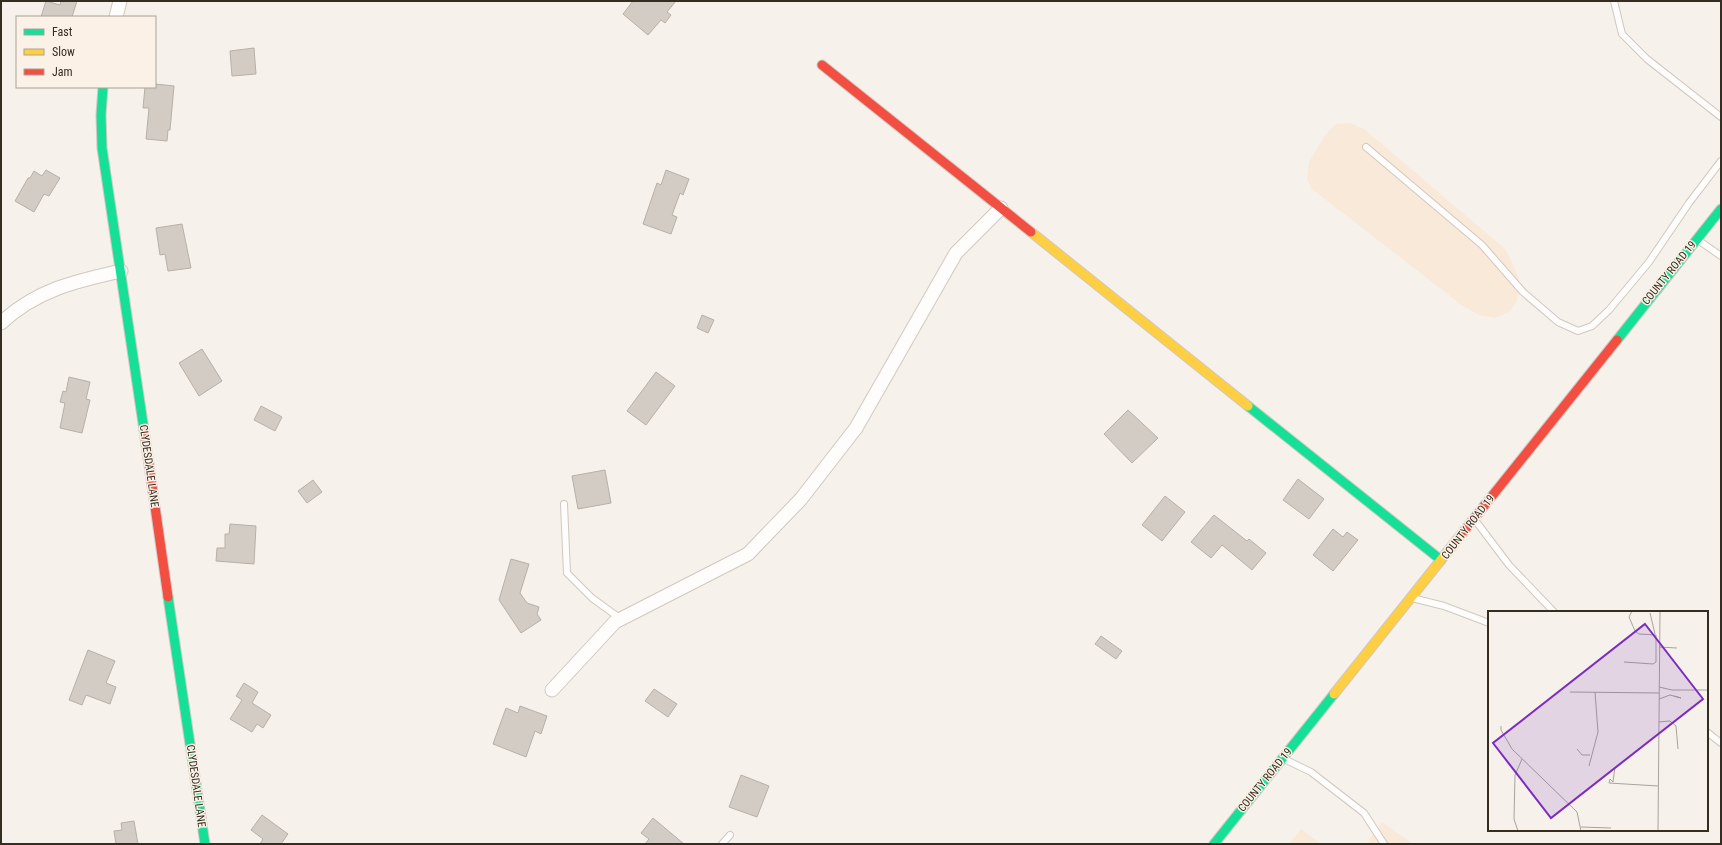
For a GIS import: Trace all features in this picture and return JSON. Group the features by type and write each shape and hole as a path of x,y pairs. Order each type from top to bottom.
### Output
{"street":[{"path":"116,16 120,1"},
{"path":"822,65 1441,560"},
{"name":"CLYDESDALE LANE","path":"103,88 101,115 102,148 205,844"},
{"path":"552,690 615,622 748,554 801,499 856,428 956,253 1000,208"},
{"name":"COUNTY ROAD 19","path":"1214,844 1721,208"},
{"path":"1,323 36,297 56,288 79,280 121,271"}],"lane":[{"path":"1614,1 1622,34 1647,59 1721,118"},
{"path":"1366,147 1482,245 1523,292 1558,322 1578,331 1592,326 1609,310 1649,262 1689,203 1721,161"},
{"path":"1697,239 1721,256"},
{"path":"564,504 567,573 592,598 621,619"},
{"path":"1474,519 1509,565 1553,611"},
{"path":"1411,598 1444,606 1488,623"},
{"path":"1708,733 1721,743"},
{"path":"1283,758 1311,772 1364,813 1384,844"},
{"path":"722,844 730,835"}],"shaded area":[{"path":"1349,123 1364,129 1506,250 1519,279 1517,301 1509,312 1495,318 1479,315 1462,305 1312,189 1307,179 1309,162 1326,134 1336,124"},
{"path":"1382,822 1413,844 1367,844"},
{"path":"1301,829 1321,844 1289,844"}],"building":[{"path":"46,1 60,5 61,1 77,1 72,16 41,16"},
{"path":"633,1 676,1 667,12 671,15 665,23 661,20 648,35 623,14"},
{"path":"254,48 256,74 232,76 230,51"},
{"path":"156,84 174,86 170,130 168,130 167,141 146,139 149,108 143,108 145,88 156,88"},
{"path":"46,170 60,178 49,196 44,194 34,212 15,201 28,178 30,178 34,171 42,176"},
{"path":"666,170 689,179 683,195 680,193 672,215 677,217 671,234 643,224 657,183 661,185"},
{"path":"182,224 191,268 168,271 165,254 160,255 156,228"},
{"path":"702,315 714,320 708,333 697,328"},
{"path":"202,349 222,381 199,396 179,363"},
{"path":"656,372 675,386 646,425 627,411"},
{"path":"69,377 90,382 86,399 90,400 82,433 60,428 65,403 60,402 63,391 66,392"},
{"path":"261,406 282,417 275,431 254,420"},
{"path":"1128,410 1158,438 1132,463 1104,434"},
{"path":"605,470 611,503 578,509 572,476"},
{"path":"1298,479 1324,499 1309,519 1283,500"},
{"path":"313,480 322,492 307,503 298,491"},
{"path":"1165,496 1185,512 1162,541 1142,525"},
{"path":"1214,515 1247,541 1249,539 1266,553 1252,570 1222,545 1211,558 1191,542"},
{"path":"230,524 256,526 254,564 216,561 217,548 225,548 225,534 229,534"},
{"path":"1333,529 1343,537 1347,532 1358,540 1333,571 1313,555"},
{"path":"511,559 529,564 520,593 527,603 539,607 537,614 541,620 521,633 499,600"},
{"path":"1101,636 1122,651 1116,659 1095,644"},
{"path":"88,650 115,661 106,683 116,687 110,704 86,695 82,705 69,700"},
{"path":"244,683 258,692 252,703 271,715 263,728 257,724 252,732 230,719 242,700 236,696"},
{"path":"654,689 677,704 668,717 645,701"},
{"path":"520,706 547,716 541,734 535,731 526,757 493,744 506,708 518,713"},
{"path":"741,775 769,786 757,817 729,807"},
{"path":"262,815 288,834 281,844 260,844 263,839 251,830"},
{"path":"653,818 684,844 645,844 649,839 641,833"},
{"path":"134,821 138,844 116,844 114,831 122,830 121,823"}],"traffic: fast":[{"path":"103,88 101,115 102,148 144,430"},
{"path":"1617,340 1721,209"},
{"path":"1248,406 1441,560"},
{"path":"168,597 205,844"},
{"path":"1214,844 1334,694"}],"traffic: slow":[{"path":"1031,232 1248,406"},
{"path":"1334,694 1464,531"}],"traffic: jam":[{"path":"822,65 1031,232"},
{"path":"1464,531 1617,340"},
{"path":"144,430 168,597"}]}
